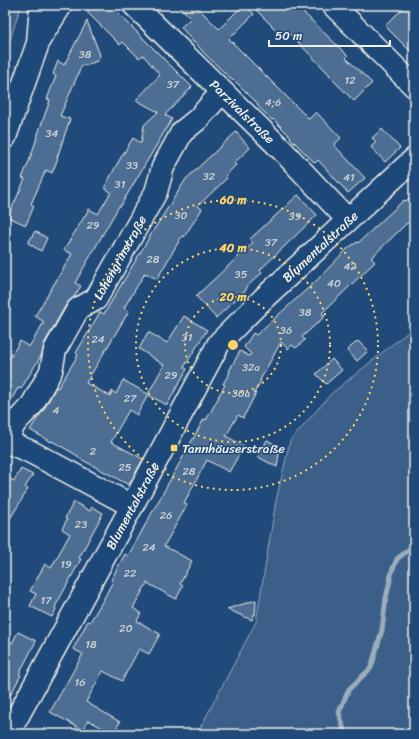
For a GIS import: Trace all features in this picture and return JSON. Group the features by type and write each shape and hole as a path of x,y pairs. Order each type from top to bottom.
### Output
{"street":[{"path":"5,137 38,42 42,5"},
{"path":"38,42 62,5"},
{"name":"Parzivalstraße","path":"134,5 282,150 348,220"},
{"path":"333,5 414,86"},
{"name":"Lohengrinstraße","path":"5,441 15,422 32,405 51,370 55,350 78,309 96,299 156,192 163,167 182,132 198,119 222,92"},
{"name":"Blumentalstraße","path":"8,734 219,343 414,159"},
{"path":"5,441 31,452 132,506"}],"shaded area":[{"path":"5,5 21,5 5,53"},
{"path":"414,327 414,734 197,734 256,622 276,501 290,441 331,394"}],"building":[{"path":"93,5 110,5 192,87 165,115 172,119 121,206 119,206 75,283 81,286 74,297 67,303 44,344 42,354 21,389 18,388 5,411 5,366 20,341 29,347 44,322 35,316 72,254 64,250 89,209 98,214 111,192 104,188 120,159 133,138 141,143 144,125 158,112 136,100 160,75 143,55 139,58 123,42 120,45 87,12"},
{"path":"178,5 195,5 219,29 243,5 245,5 254,14 229,39 309,119 316,112 341,138 334,145 365,178 348,193 318,160 315,163 234,80 233,81 204,53 195,42 194,43 181,27 191,18"},
{"path":"251,5 310,5 303,12 348,56 346,58 372,83 354,101 290,34 285,39"},
{"path":"406,5 414,5 414,55 385,26"},
{"path":"87,21 100,55 97,61 84,66 82,65 60,116 70,119 58,158 52,173 46,170 31,204 34,206 26,225 8,217 25,179 22,178 50,100 47,99 56,76 53,74 58,61 64,65"},
{"path":"382,129 400,148 385,162 371,147 376,142 372,138"},
{"path":"236,132 250,148 234,163 236,165 225,176 227,178 198,206 202,209 184,237 182,236 157,279 145,273 124,308 129,311 86,383 110,396 112,391 116,394 123,380 148,394 164,365 139,349 148,332 167,343 184,316 207,330 184,367 187,369 167,405 148,395 137,415 129,410 111,442 143,459 129,485 30,430 43,411 56,387 58,388 78,355 76,353 100,312 104,314 153,231 186,179"},
{"path":"414,193 414,230 407,223 371,258 375,262 322,313 325,316 302,337 305,340 296,348 292,345 288,349 281,342 260,380 261,381 254,393 256,393 243,418 238,415 226,436 244,446 229,472 207,460 184,503 187,505 164,546 192,561 180,584 183,586 176,599 147,583 133,608 141,613 137,621 160,634 149,654 139,649 122,681 103,671 86,702 120,722 113,734 88,720 83,730 50,712 83,654 73,649 88,621 90,622 102,602 113,581 111,580 125,554 128,556 204,419 206,420 219,397 225,385 223,384 240,351 249,356 251,354 244,347 253,333 256,335 316,281 347,249 357,242 358,243 404,200 406,201"},
{"path":"298,195 317,215 260,270 262,273 216,318 196,296 253,243 250,239"},
{"path":"35,231 47,238 41,251 28,243"},
{"path":"358,341 368,351 357,361 347,350"},
{"path":"332,359 342,370 326,384 316,374"},
{"path":"267,440 280,447 277,467 258,457"},
{"path":"21,469 33,475 25,487 28,489 5,527 5,485 9,478 14,481"},
{"path":"74,502 90,511 92,507 103,513 79,558 81,559 55,607 56,609 52,617 30,606 36,594 30,591 45,564 51,568 70,534 62,529 67,519 65,518"},
{"path":"256,600 255,615 253,615 252,620 227,609"},
{"path":"18,632 36,641 19,674 21,675 5,705 5,639 12,643"}],"waterway":[{"path":"341,734 344,730 339,712 349,689 371,668 382,630 386,598 392,571 397,559 414,545"}],"place":[{"name":"Tannhäuserstraße","path":"174,448"}]}
